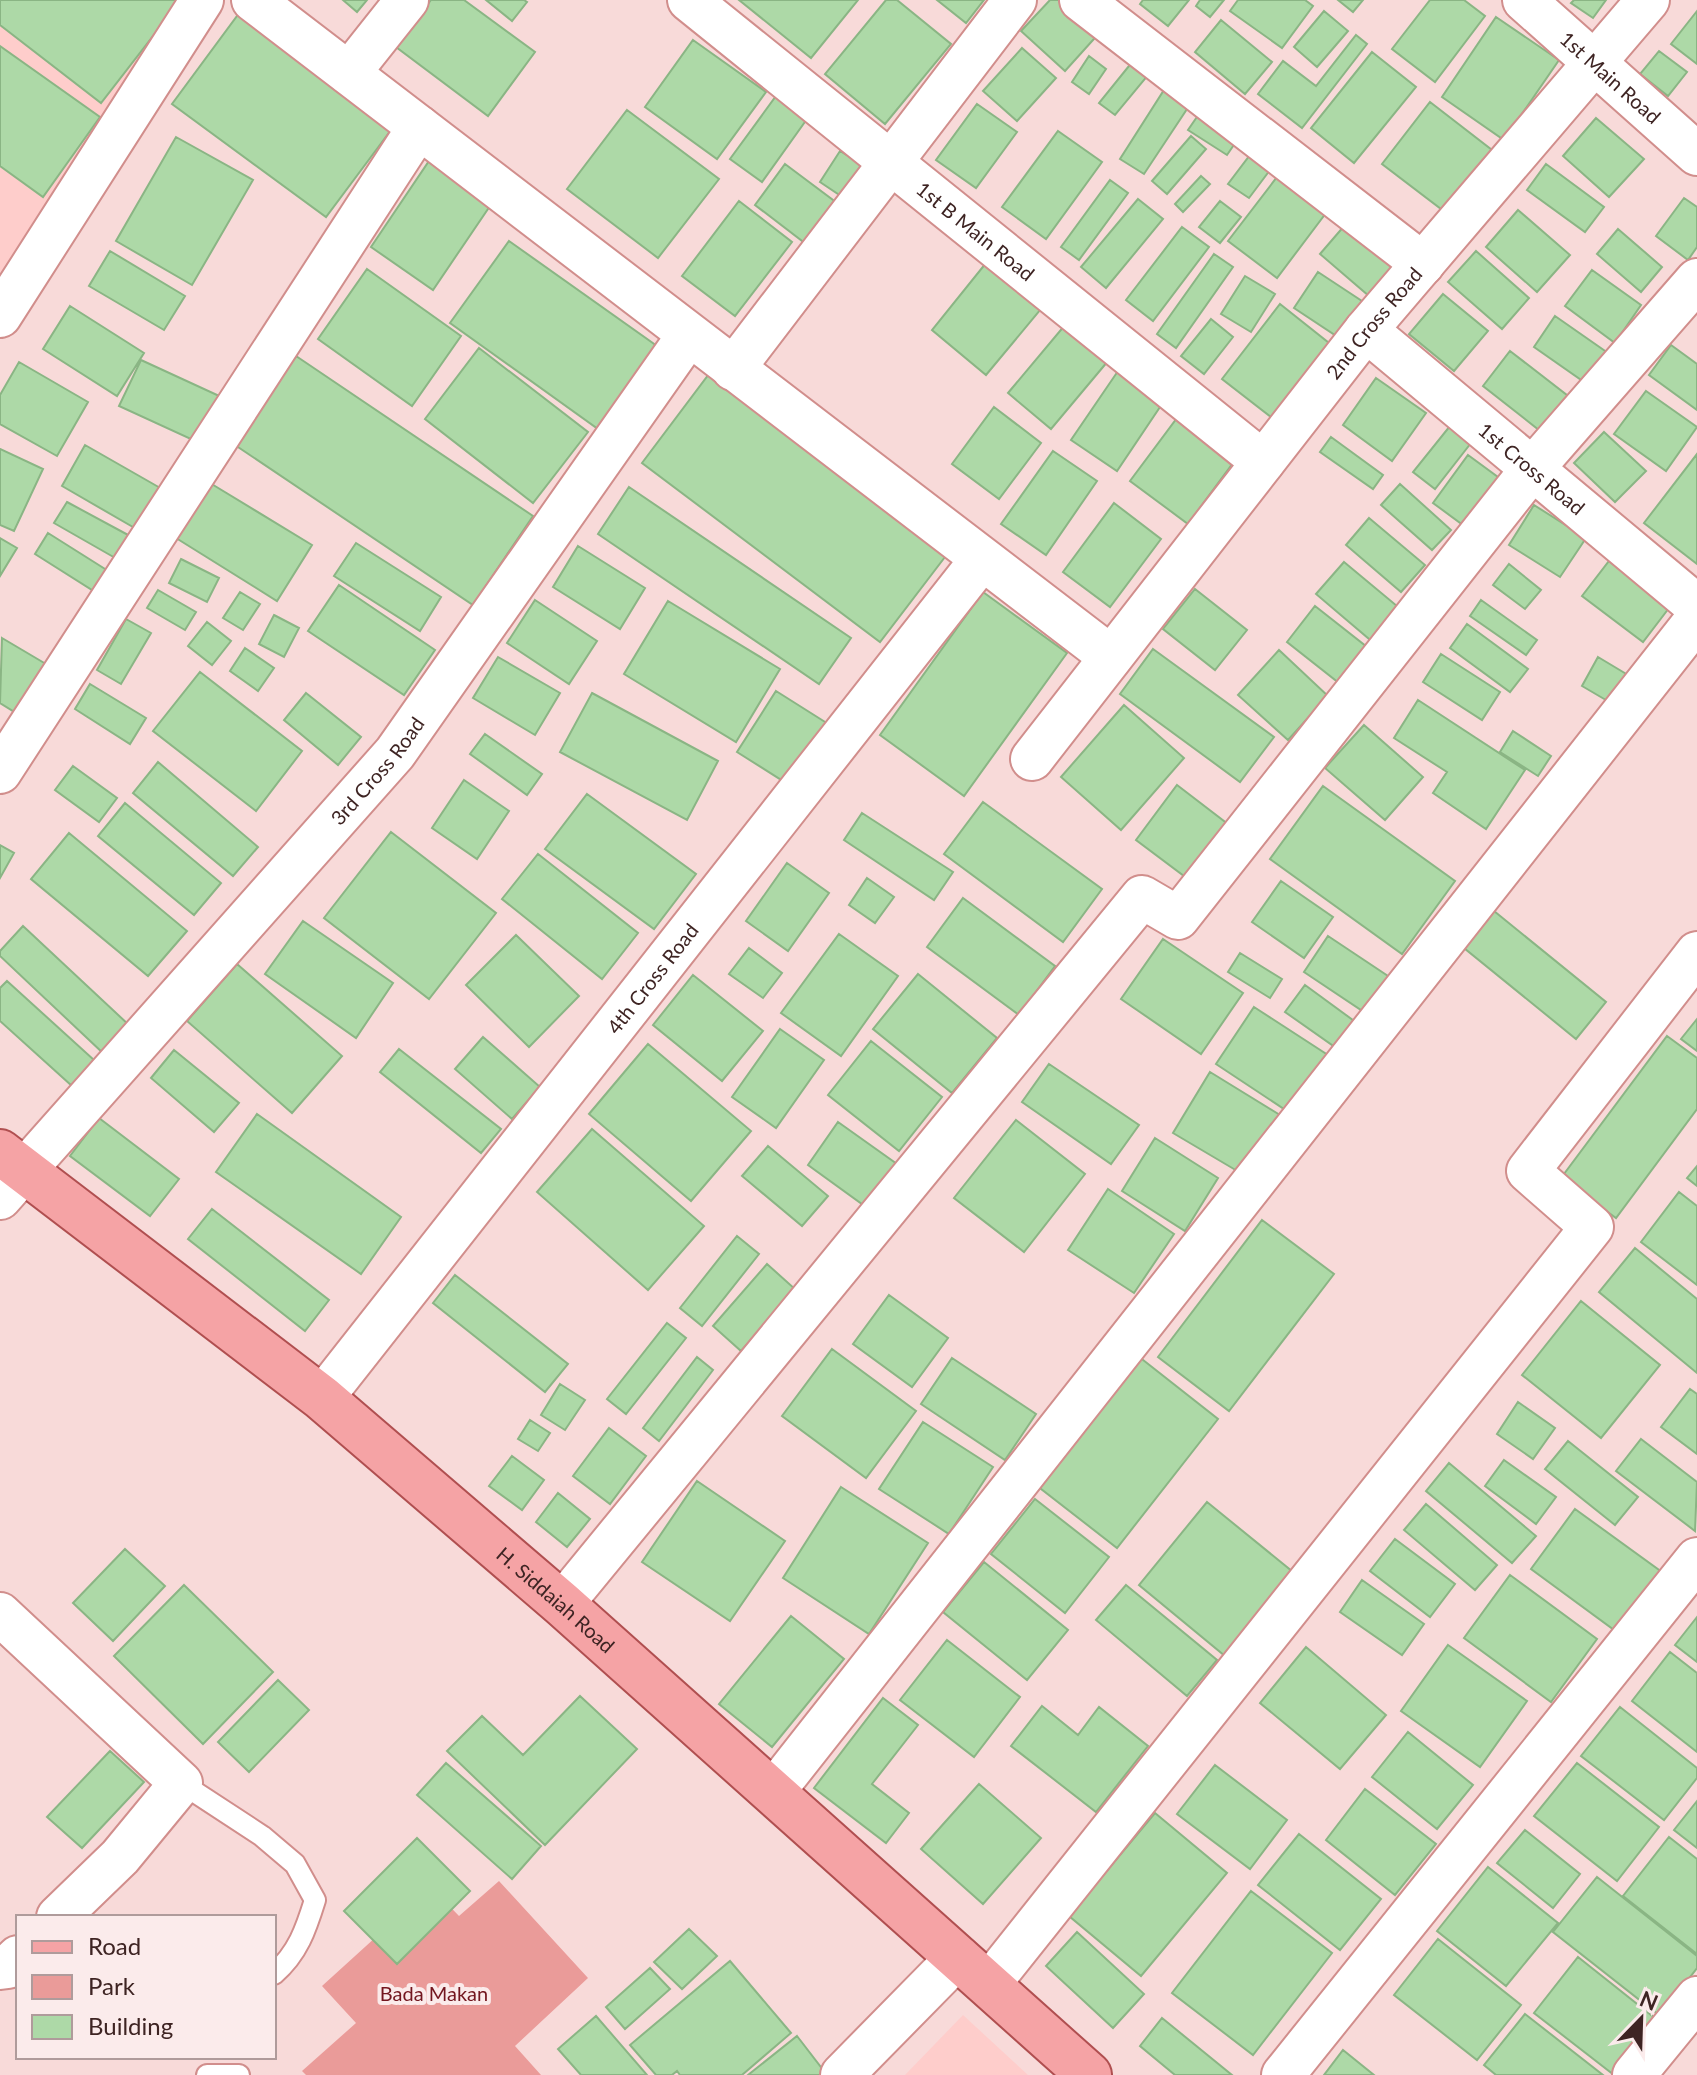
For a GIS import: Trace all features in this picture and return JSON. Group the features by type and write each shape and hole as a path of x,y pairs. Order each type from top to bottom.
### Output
{"main road":[{"name":"H. Siddaiah Road","path":"7,1173 322,1398 562,1604 1089,2075"}],"street":[{"path":"0,316 202,0"},
{"path":"253,0 1111,657"},
{"path":"349,73 407,0"},
{"name":"1st B Main Road","path":"689,0 1263,462"},
{"path":"733,369 1015,0"},
{"path":"1081,0 1423,264"},
{"name":"1st Main Road","path":"1524,0 1697,154"},
{"name":"2nd Cross Road","path":"1032,759 1366,330 1648,0"},
{"path":"0,772 419,127"},
{"path":"562,1604 1142,897 1178,918 1532,469 1697,280"},
{"name":"1st Cross Road","path":"1366,330 1697,606"},
{"name":"3rd Cross Road","path":"7,1173 395,753 688,336"},
{"name":"4th Cross Road","path":"322,1398 982,559"},
{"path":"773,1792 1697,619"},
{"path":"842,2075 973,1970 1592,1227 1528,1171 1697,953"},
{"path":"1283,2075 1697,1559"},
{"path":"0,1614 181,1783 120,1857 60,1915"},
{"path":"1634,2075 1697,1998"}],"lane":[{"path":"181,1783 262,1836 295,1864 315,1900 303,1937 276,1972"},
{"path":"206,2075 239,2075"}],"shaded area":[{"path":"0,0 192,0 0,293"},
{"path":"963,2015 1028,2075 905,2075"}],"green space":[{"name":"Bada Makan","path":"499,1881 588,1978 515,2046 541,2075 306,2075 302,2071 356,2023 322,1986 431,1887 459,1916"}],"building":[{"path":"0,0 181,0 101,103 0,25"},
{"path":"343,0 367,0 357,12"},
{"path":"431,0 464,0 535,52 488,116 396,47"},
{"path":"486,0 524,0 527,2 512,21"},
{"path":"739,0 858,0 811,58"},
{"path":"886,0 897,0 951,44 885,124 825,74"},
{"path":"937,0 984,0 966,23"},
{"path":"1050,0 1069,0 1102,30 1065,71 1021,31"},
{"path":"1143,0 1189,0 1168,26 1140,4"},
{"path":"1200,0 1224,0 1210,17 1196,6"},
{"path":"1238,0 1305,0 1313,6 1282,48 1230,11"},
{"path":"1338,0 1363,0 1353,12"},
{"path":"1430,0 1464,0 1485,16 1435,82 1392,49"},
{"path":"1574,0 1606,0 1593,18 1571,3"},
{"path":"1324,11 1348,31 1317,67 1294,47"},
{"path":"1697,11 1697,64 1671,44"},
{"path":"240,12 394,126 326,217 172,104"},
{"path":"1496,17 1559,60 1504,140 1442,97"},
{"path":"1221,20 1272,62 1245,94 1195,52"},
{"path":"1356,35 1367,44 1302,128 1258,94 1283,61 1316,86"},
{"path":"693,40 766,92 717,159 645,107"},
{"path":"0,46 100,117 43,197 0,166"},
{"path":"1022,48 1056,78 1017,121 983,91"},
{"path":"1659,51 1687,72 1668,96 1640,74"},
{"path":"1372,52 1416,87 1354,163 1311,128"},
{"path":"1089,56 1106,69 1089,94 1072,82"},
{"path":"1133,61 1149,74 1115,115 1099,103"},
{"path":"1164,90 1189,106 1144,174 1120,159"},
{"path":"776,96 807,119 762,182 730,159"},
{"path":"1430,102 1492,150 1445,212 1382,164"},
{"path":"977,104 1017,132 976,188 936,160"},
{"path":"627,110 719,179 658,258 567,189"},
{"path":"1201,111 1240,136 1227,155 1188,130"},
{"path":"1596,118 1644,159 1609,197 1563,156"},
{"path":"1058,131 1102,162 1046,239 1002,207"},
{"path":"1191,136 1206,149 1167,194 1152,181"},
{"path":"176,137 253,180 192,285 116,241"},
{"path":"840,151 871,170 850,202 820,182"},
{"path":"1250,155 1270,170 1249,198 1228,184"},
{"path":"429,161 492,203 433,290 371,247"},
{"path":"785,164 841,206 810,247 755,205"},
{"path":"1546,164 1604,207 1585,232 1527,190"},
{"path":"1201,176 1210,184 1183,212 1175,204"},
{"path":"1277,177 1326,213 1277,278 1228,241"},
{"path":"1110,180 1128,193 1079,260 1061,247"},
{"path":"1684,198 1697,207 1697,247 1688,260 1656,236"},
{"path":"1138,199 1163,219 1106,288 1081,267"},
{"path":"739,201 792,242 735,316 682,276"},
{"path":"1220,201 1241,217 1220,243 1199,227"},
{"path":"1518,210 1570,255 1537,292 1486,247"},
{"path":"1345,225 1394,266 1369,296 1320,254"},
{"path":"1182,227 1209,247 1153,321 1126,300"},
{"path":"1618,229 1662,267 1641,292 1597,254"},
{"path":"509,241 664,351 605,434 450,323"},
{"path":"110,251 185,296 164,330 89,286"},
{"path":"1476,251 1529,298 1502,329 1448,282"},
{"path":"1214,254 1233,267 1176,348 1157,334"},
{"path":"986,263 1041,309 986,375 932,330"},
{"path":"367,269 461,336 412,406 318,339"},
{"path":"1592,270 1641,305 1615,343 1565,306"},
{"path":"1318,272 1368,305 1344,341 1294,308"},
{"path":"1245,276 1275,294 1251,332 1221,314"},
{"path":"1443,294 1488,331 1454,371 1409,334"},
{"path":"1280,304 1329,343 1271,417 1222,379"},
{"path":"70,306 144,353 117,396 43,349"},
{"path":"1555,316 1618,360 1597,391 1534,347"},
{"path":"1211,319 1233,337 1204,374 1181,356"},
{"path":"1065,325 1108,361 1051,429 1008,393"},
{"path":"1671,345 1697,364 1697,410 1649,375"},
{"path":"479,348 588,432 533,503 425,419"},
{"path":"1510,351 1572,399 1544,434 1483,386"},
{"path":"296,356 533,516 473,605 235,445"},
{"path":"141,360 228,400 206,446 119,406"},
{"path":"19,362 88,402 57,456 0,424 0,395"},
{"path":"1118,371 1164,401 1117,471 1071,440"},
{"path":"709,374 948,553 880,642 642,463"},
{"path":"1376,378 1426,413 1392,461 1343,425"},
{"path":"1646,391 1697,427 1666,471 1614,434"},
{"path":"994,407 1041,443 999,499 952,464"},
{"path":"1183,410 1241,452 1188,524 1130,481"},
{"path":"1450,426 1471,443 1435,489 1413,472"},
{"path":"1604,432 1646,471 1615,502 1574,463"},
{"path":"1331,437 1383,475 1373,489 1320,452"},
{"path":"85,445 169,493 145,534 62,486"},
{"path":"0,449 43,469 14,531 0,525"},
{"path":"1053,451 1097,481 1046,555 1001,524"},
{"path":"1697,454 1697,564 1644,523"},
{"path":"1468,455 1502,480 1467,528 1433,503"},
{"path":"210,483 312,545 277,601 176,538"},
{"path":"1400,484 1451,530 1432,550 1381,505"},
{"path":"629,487 851,638 819,684 598,534"},
{"path":"67,502 130,536 117,559 54,523"},
{"path":"1114,503 1161,539 1110,607 1063,572"},
{"path":"1534,505 1586,538 1560,577 1509,545"},
{"path":"1369,518 1425,565 1401,592 1346,545"},
{"path":"48,533 113,574 100,595 35,554"},
{"path":"0,538 17,548 0,576"},
{"path":"356,543 441,597 420,631 334,576"},
{"path":"578,546 645,588 620,629 553,587"},
{"path":"181,559 219,578 207,602 169,583"},
{"path":"1609,561 1669,608 1643,642 1582,596"},
{"path":"1344,562 1403,611 1375,644 1316,594"},
{"path":"1509,564 1541,590 1525,609 1493,585"},
{"path":"339,585 435,650 404,695 308,631"},
{"path":"1195,589 1247,630 1215,670 1163,629"},
{"path":"158,590 196,612 185,630 147,608"},
{"path":"240,592 260,604 243,630 223,618"},
{"path":"983,592 1067,653 964,796 880,735"},
{"path":"535,600 597,641 569,684 507,643"},
{"path":"1481,600 1537,640 1526,655 1470,616"},
{"path":"668,601 780,669 736,742 624,674"},
{"path":"1315,606 1367,647 1339,683 1287,642"},
{"path":"274,615 299,628 284,657 259,644"},
{"path":"126,619 151,633 121,684 97,670"},
{"path":"207,622 231,641 212,665 188,646"},
{"path":"1467,624 1528,669 1510,692 1450,648"},
{"path":"2,638 51,667 21,716 0,703"},
{"path":"245,648 274,668 258,691 230,671"},
{"path":"1153,649 1274,737 1240,782 1120,694"},
{"path":"1279,650 1328,696 1288,740 1238,695"},
{"path":"1441,654 1500,692 1482,720 1423,682"},
{"path":"498,657 560,693 535,735 473,698"},
{"path":"1598,657 1628,675 1611,703 1582,686"},
{"path":"200,672 302,751 256,811 153,731"},
{"path":"90,684 146,718 130,744 75,709"},
{"path":"776,691 833,727 794,788 737,752"},
{"path":"306,693 361,737 338,765 284,720"},
{"path":"592,693 718,761 687,820 560,752"},
{"path":"1418,700 1525,770 1486,829 1433,793 1447,772 1394,738"},
{"path":"1124,705 1184,758 1121,830 1061,777"},
{"path":"1364,725 1423,777 1385,820 1325,768"},
{"path":"1513,731 1551,756 1538,776 1500,752"},
{"path":"485,734 542,774 527,795 470,754"},
{"path":"158,762 258,847 233,876 133,793"},
{"path":"73,766 117,798 99,822 55,790"},
{"path":"464,780 509,811 477,859 432,828"},
{"path":"1177,785 1233,828 1192,882 1136,840"},
{"path":"1323,786 1455,881 1402,954 1270,859"},
{"path":"587,794 696,874 654,929 545,849"},
{"path":"983,802 1102,889 1063,942 944,854"},
{"path":"125,803 221,883 194,915 98,836"},
{"path":"862,813 953,872 934,900 844,840"},
{"path":"391,832 496,913 429,999 324,918"},
{"path":"69,833 187,931 148,976 31,879"},
{"path":"0,845 14,853 0,878"},
{"path":"538,854 638,933 602,979 502,899"},
{"path":"787,863 829,893 788,951 746,921"},
{"path":"867,878 894,897 875,923 849,905"},
{"path":"1281,881 1333,917 1304,958 1252,922"},
{"path":"963,898 1055,966 1019,1015 927,947"},
{"path":"1494,911 1606,1002 1576,1039 1464,948"},
{"path":"303,921 393,983 356,1038 265,974"},
{"path":"23,926 130,1026 104,1054 0,956 0,951"},
{"path":"839,934 898,976 841,1056 781,1013"},
{"path":"516,935 579,996 529,1047 466,985"},
{"path":"1328,936 1391,978 1367,1014 1304,972"},
{"path":"1163,939 1243,993 1201,1054 1121,999"},
{"path":"749,948 782,973 763,998 729,974"},
{"path":"1240,953 1282,979 1270,998 1228,972"},
{"path":"237,964 342,1056 292,1113 187,1021"},
{"path":"918,974 997,1038 952,1093 873,1029"},
{"path":"693,975 763,1031 722,1081 653,1025"},
{"path":"7,981 105,1070 82,1095 0,1021 0,988"},
{"path":"1305,985 1361,1026 1342,1052 1285,1012"},
{"path":"1254,1007 1331,1057 1293,1115 1216,1064"},
{"path":"1697,1019 1697,1051 1681,1039"},
{"path":"780,1029 824,1060 776,1128 732,1097"},
{"path":"1667,1036 1697,1058 1697,1109 1616,1218 1561,1178"},
{"path":"483,1037 540,1087 512,1119 455,1069"},
{"path":"871,1041 942,1097 899,1151 828,1095"},
{"path":"648,1044 751,1131 691,1201 589,1114"},
{"path":"399,1049 501,1129 481,1153 380,1072"},
{"path":"174,1050 239,1103 214,1132 151,1078"},
{"path":"1049,1064 1139,1125 1111,1164 1022,1102"},
{"path":"1210,1072 1280,1115 1244,1175 1173,1133"},
{"path":"257,1114 401,1217 361,1274 216,1172"},
{"path":"99,1118 179,1179 150,1216 70,1156"},
{"path":"1016,1120 1085,1174 1024,1252 954,1198"},
{"path":"838,1122 904,1169 873,1212 808,1165"},
{"path":"592,1129 704,1226 648,1290 537,1192"},
{"path":"1155,1138 1218,1178 1185,1231 1122,1191"},
{"path":"768,1146 828,1196 802,1226 742,1176"},
{"path":"1697,1166 1697,1186 1687,1178"},
{"path":"1108,1189 1174,1234 1134,1293 1068,1250"},
{"path":"1679,1192 1697,1206 1697,1285 1641,1242"},
{"path":"212,1209 329,1300 305,1331 188,1239"},
{"path":"1262,1220 1334,1274 1229,1411 1158,1357"},
{"path":"737,1236 759,1254 702,1326 680,1308"},
{"path":"1635,1248 1697,1299 1697,1373 1599,1292"},
{"path":"767,1264 796,1290 741,1351 713,1326"},
{"path":"455,1275 568,1364 545,1392 433,1303"},
{"path":"889,1295 948,1338 912,1387 853,1344"},
{"path":"1581,1301 1660,1365 1601,1438 1522,1375"},
{"path":"667,1323 686,1338 626,1414 607,1399"},
{"path":"832,1349 916,1411 866,1478 782,1416"},
{"path":"1138,1356 1218,1419 1117,1548 1036,1485"},
{"path":"697,1357 713,1370 659,1441 643,1428"},
{"path":"952,1358 1036,1414 1005,1460 921,1404"},
{"path":"560,1384 585,1400 565,1430 541,1415"},
{"path":"1690,1389 1697,1394 1697,1454 1661,1427"},
{"path":"1518,1402 1555,1428 1533,1459 1497,1434"},
{"path":"530,1420 550,1433 538,1451 518,1439"},
{"path":"923,1422 993,1467 949,1534 879,1489"},
{"path":"609,1428 646,1456 610,1504 573,1476"},
{"path":"1641,1439 1697,1482 1695,1531 1616,1471"},
{"path":"1568,1441 1638,1497 1615,1525 1545,1469"},
{"path":"512,1456 544,1480 522,1510 489,1486"},
{"path":"1504,1460 1556,1497 1536,1524 1485,1486"},
{"path":"1449,1463 1536,1536 1512,1563 1426,1491"},
{"path":"697,1481 785,1541 730,1621 642,1562"},
{"path":"841,1487 928,1543 869,1634 783,1578"},
{"path":"558,1493 590,1519 567,1547 536,1522"},
{"path":"1035,1499 1109,1557 1065,1613 991,1554"},
{"path":"1207,1502 1293,1572 1225,1656 1139,1585"},
{"path":"1426,1504 1497,1565 1475,1590 1404,1530"},
{"path":"1575,1509 1666,1575 1621,1635 1531,1569"},
{"path":"1395,1539 1455,1584 1430,1617 1370,1571"},
{"path":"125,1549 165,1586 113,1641 73,1603"},
{"path":"984,1562 1068,1630 1027,1680 943,1612"},
{"path":"1510,1575 1597,1639 1551,1702 1464,1638"},
{"path":"1362,1580 1424,1624 1402,1655 1340,1612"},
{"path":"184,1585 273,1672 203,1744 114,1656"},
{"path":"1126,1585 1217,1660 1187,1696 1096,1620"},
{"path":"791,1616 844,1659 772,1747 719,1704"},
{"path":"1697,1617 1697,1662 1675,1645"},
{"path":"947,1640 1020,1697 974,1757 900,1700"},
{"path":"1448,1645 1527,1701 1480,1767 1401,1711"},
{"path":"1306,1647 1386,1715 1340,1769 1260,1703"},
{"path":"1670,1652 1697,1673 1697,1752 1632,1701"},
{"path":"278,1680 309,1710 249,1772 218,1742"},
{"path":"580,1696 637,1749 545,1845 447,1751 482,1716 523,1755"},
{"path":"883,1698 918,1725 872,1784 909,1813 886,1843 814,1788"},
{"path":"1042,1706 1078,1735 1099,1707 1148,1746 1096,1812 1011,1746"},
{"path":"1620,1707 1697,1768 1697,1778 1664,1820 1581,1756"},
{"path":"1408,1732 1473,1785 1437,1829 1372,1777"},
{"path":"110,1751 144,1782 82,1848 47,1817"},
{"path":"446,1763 541,1846 512,1879 417,1795"},
{"path":"1577,1763 1659,1827 1617,1881 1534,1816"},
{"path":"1215,1765 1287,1820 1250,1869 1177,1814"},
{"path":"979,1784 1041,1838 983,1904 921,1849"},
{"path":"1365,1789 1436,1844 1395,1895 1326,1840"},
{"path":"1697,1801 1697,1848 1674,1830"},
{"path":"1155,1813 1227,1873 1141,1976 1069,1916"},
{"path":"1525,1830 1580,1874 1553,1908 1497,1863"},
{"path":"1299,1834 1381,1899 1340,1950 1258,1885"},
{"path":"1669,1837 1697,1859 1697,1954 1623,1896"},
{"path":"417,1838 470,1891 397,1964 344,1911"},
{"path":"1488,1867 1558,1923 1506,1986 1437,1931"},
{"path":"1597,1877 1697,1956 1697,1968 1660,2016 1553,1932"},
{"path":"1251,1891 1332,1953 1253,2055 1172,1993"},
{"path":"689,1929 717,1956 682,1989 654,1962"},
{"path":"1077,1932 1144,1994 1113,2028 1046,1966"},
{"path":"1438,1939 1521,2005 1477,2060 1394,1995"},
{"path":"1578,1957 1661,2023 1620,2075 1614,2075 1534,2013"},
{"path":"730,1961 791,2033 742,2075 680,2075 677,2071 672,2075 656,2075 630,2045"},
{"path":"650,1968 670,1989 625,2029 606,2007"},
{"path":"1525,2014 1603,2075 1496,2075 1484,2065"},
{"path":"596,2016 647,2075 581,2075 558,2049"},
{"path":"1162,2018 1232,2075 1175,2075 1140,2046"},
{"path":"797,2036 827,2075 748,2075"},
{"path":"1343,2050 1374,2075 1324,2075"}]}
